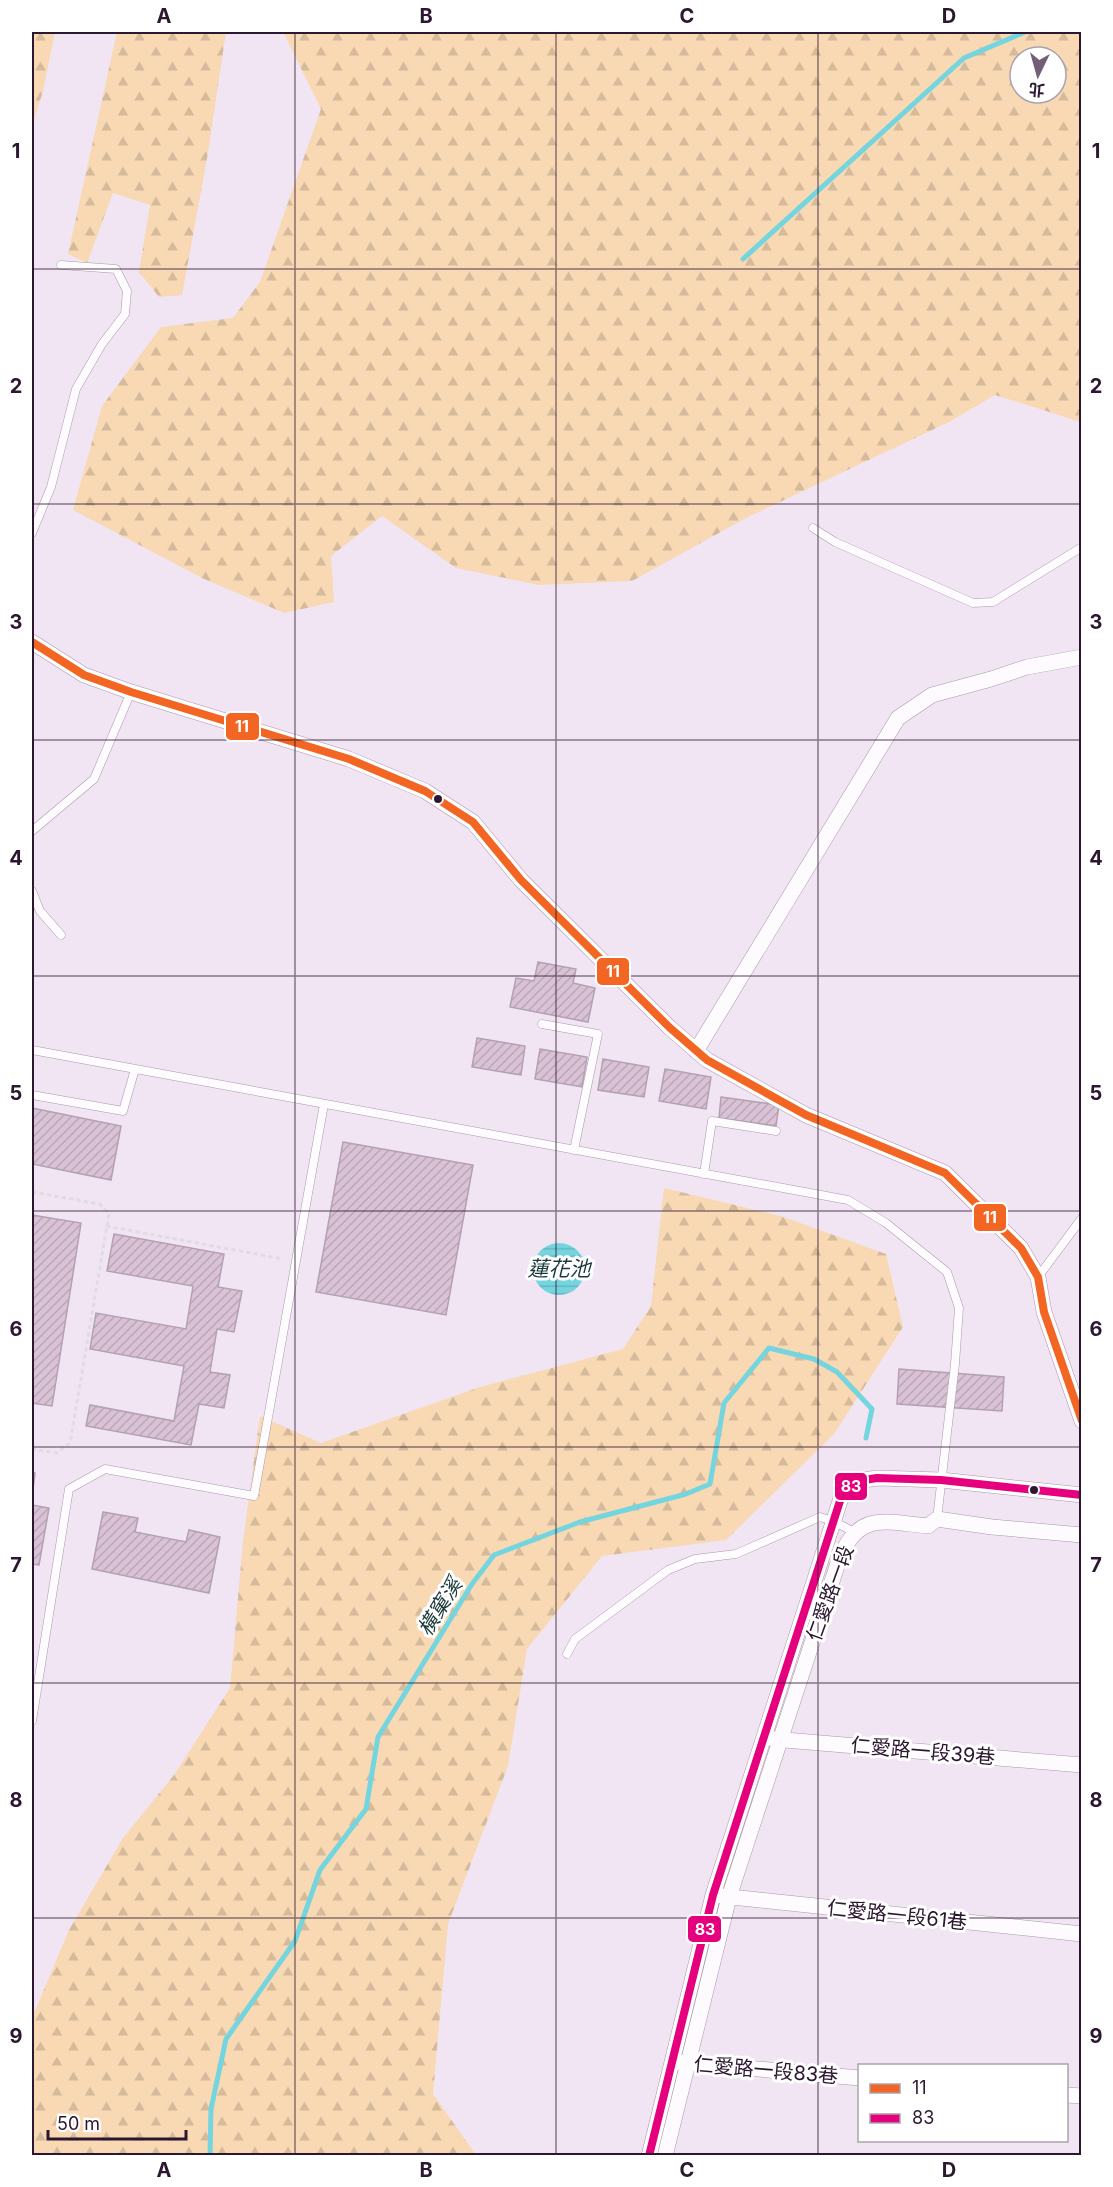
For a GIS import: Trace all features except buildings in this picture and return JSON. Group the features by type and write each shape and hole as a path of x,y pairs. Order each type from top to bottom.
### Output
{"street":[{"path":"32,642 84,675 131,692 350,759 425,791 473,822 521,880 669,1028 707,1060 806,1115 945,1173 1021,1248 1038,1276 1044,1312 1082,1421"},
{"path":"696,1051 898,718 932,694 1027,667 1082,657"},
{"name":"仁愛路一段","path":"665,2156 679,2063 713,1895 833,1521 846,1490 858,1482 877,1478 941,1480 1082,1494"},
{"name":"仁愛路一段","path":"649,2156 729,1897 839,1560 849,1539 855,1532 871,1523 928,1526 937,1519 992,1527 1082,1535"},
{"name":"仁愛路一段39巷","path":"764,1738 1082,1765"},
{"name":"仁愛路一段61巷","path":"713,1895 1082,1934"},
{"name":"仁愛路一段83巷","path":"679,2063 858,2078"}],"lane":[{"path":"32,533 51,487 76,389 102,344 125,314 127,291 116,269 61,265"},
{"path":"813,528 835,542 973,603 993,602 1082,547"},
{"path":"32,831 94,779 131,692"},
{"path":"32,891 40,912 61,935"},
{"path":"542,1024 598,1034 574,1150"},
{"path":"32,1050 848,1200 886,1223 946,1272 959,1308 955,1364 937,1519"},
{"path":"32,1095 123,1111 135,1069"},
{"path":"32,1720 69,1489 105,1469 254,1496 324,1104"},
{"path":"704,1174 712,1121 776,1131"},
{"path":"1038,1276 1082,1218"},
{"path":"567,1654 575,1639 668,1570 695,1559 736,1554 820,1517 855,1532"}],"path":[{"path":"32,1192 100,1204 109,1214 70,1443 57,1453 32,1449"},
{"path":"106,1226 296,1262"}],"green space":[{"path":"32,32 55,32 43,91 32,127"},
{"path":"117,32 226,32 208,153 182,295 159,297 139,272 150,205 113,193 87,263 68,254"},
{"path":"283,32 1081,32 1081,422 995,395 949,422 746,518 632,581 539,585 456,568 382,516 331,556 334,602 284,613 204,579 73,510 102,406 161,327 233,318 260,282 321,109"},
{"path":"664,1188 781,1216 886,1254 903,1327 834,1434 726,1540 602,1556 527,1649 508,1766 448,1924 433,2094 476,2155 32,2156 32,2011 35,2011 69,1930 123,1838 174,1775 230,1688 243,1541 260,1416 321,1443 480,1387 623,1349 651,1306"}],"water":[{"name":"蓮花池","path":"554,1243 564,1243 573,1247 581,1255 585,1269 581,1283 573,1291 564,1295 554,1295 545,1291 537,1283 533,1274 533,1264 537,1255 545,1247"}],"waterway":[{"path":"743,259 964,58 1025,32"},
{"name":"橫窠溪","path":"210,2156 211,2109 226,2039 295,1941 320,1870 366,1809 378,1737 472,1584 494,1555 580,1522 686,1494 710,1484 724,1403 769,1348 814,1359 837,1372 872,1409 866,1438"}],"transit line":[{"name":"11","path":"32,642 84,675 131,692 349,759 425,791 473,822 521,880 669,1027 707,1060 806,1115 945,1173 1021,1248 1038,1277 1044,1312 1082,1421"},
{"name":"83","path":"649,2156 713,1895 840,1501 846,1490 858,1481 877,1478 941,1480 1082,1495"}]}
